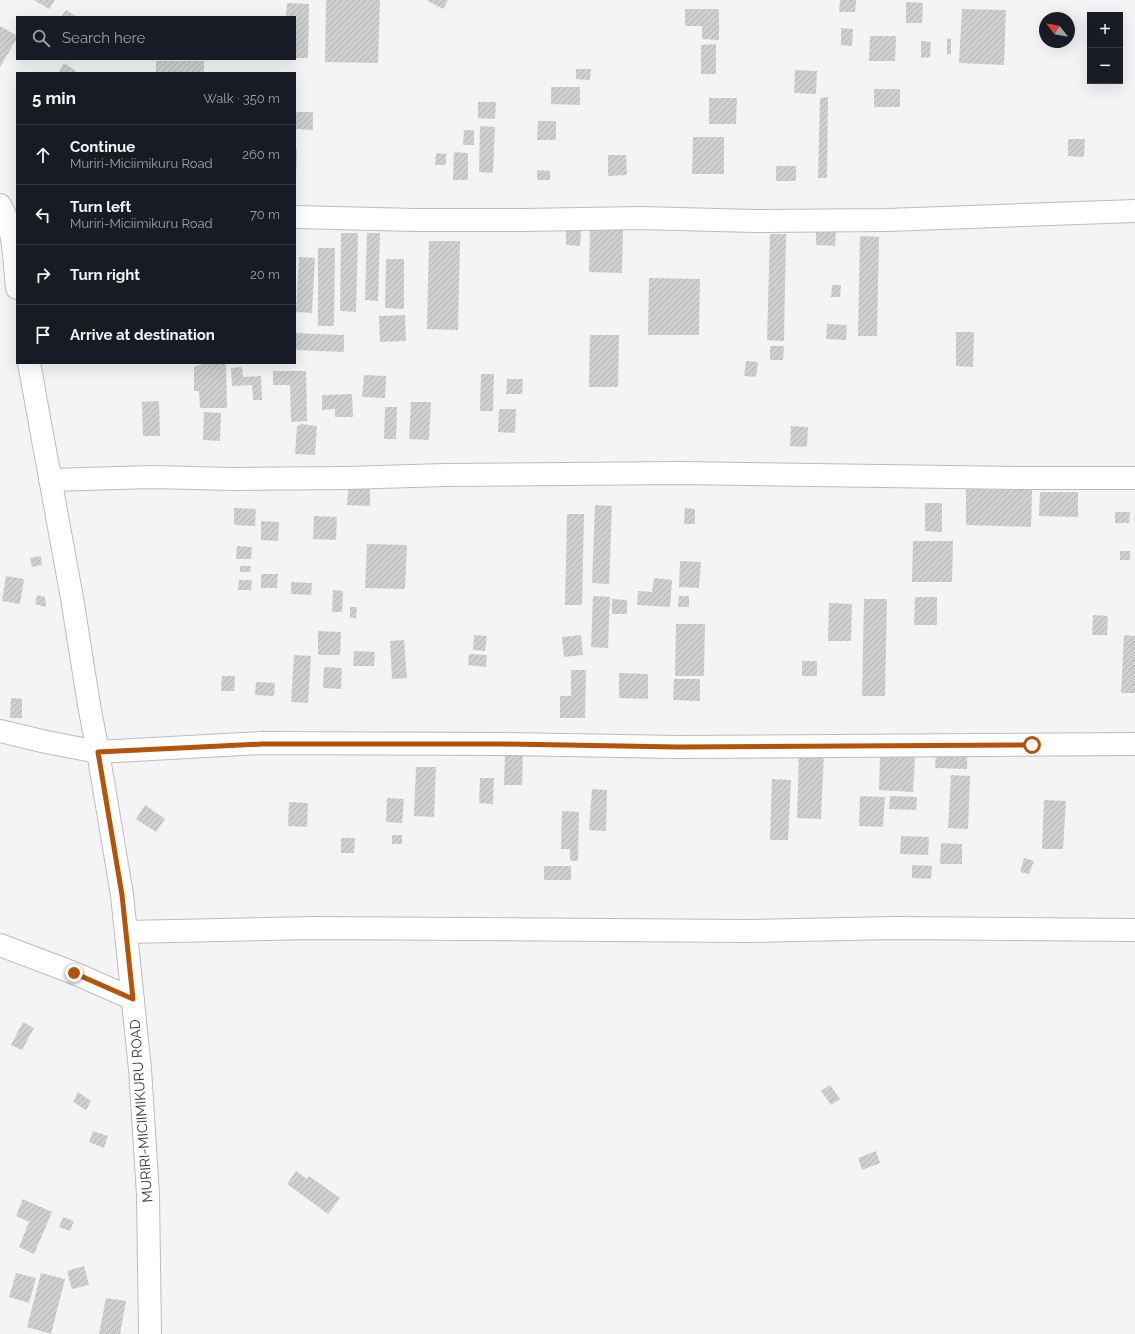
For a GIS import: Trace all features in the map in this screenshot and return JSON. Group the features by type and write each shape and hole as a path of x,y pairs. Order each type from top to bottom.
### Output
{"street":[{"path":"7,211 12,238 16,278"},
{"path":"296,217 514,220 641,218 770,221 887,220 1135,211"},
{"name":"MURIRI-MICIIMIKURU ROAD","path":"29,364 72,598 122,895 140,1069 148,1195 150,1334"},
{"path":"50,480 151,478 340,478 672,473 1135,478"},
{"path":"0,731 98,752 262,744 502,744 678,747 1135,744"},
{"path":"126,932 314,928 746,931 895,928 1135,930"},
{"path":"0,945 74,973 133,999"}],"building":[{"path":"34,0 55,0 49,9"},
{"path":"326,0 380,0 378,63 325,62"},
{"path":"426,0 448,0 443,9"},
{"path":"840,0 856,0 855,12 839,12"},
{"path":"906,2 923,3 922,23 906,23"},
{"path":"287,3 309,4 308,58 296,58 296,16 286,16"},
{"path":"685,9 719,9 719,40 702,39 702,26 685,26"},
{"path":"962,9 1006,10 1004,65 959,63"},
{"path":"66,10 75,16 62,16"},
{"path":"0,26 16,35 16,40 0,67"},
{"path":"841,28 853,29 852,46 841,45"},
{"path":"870,36 896,36 895,61 869,61"},
{"path":"947,38 951,39 951,54 947,54"},
{"path":"921,41 931,42 930,57 921,58"},
{"path":"716,44 716,74 701,74 701,45"},
{"path":"156,61 204,61 204,72 156,72"},
{"path":"64,63 76,71 75,72 59,72"},
{"path":"576,69 591,69 590,80 576,79"},
{"path":"795,70 817,71 816,94 794,93"},
{"path":"551,87 580,87 580,105 551,104"},
{"path":"874,89 900,89 900,107 874,107"},
{"path":"828,97 827,178 818,178 820,98"},
{"path":"709,98 737,98 736,124 709,124"},
{"path":"478,102 496,102 495,119 478,118"},
{"path":"296,112 313,112 313,130 296,129"},
{"path":"538,121 556,121 556,140 537,140"},
{"path":"480,126 495,127 493,173 479,172"},
{"path":"464,130 474,130 474,145 463,145"},
{"path":"693,137 724,137 724,174 692,174"},
{"path":"1068,139 1085,139 1084,157 1068,156"},
{"path":"296,149 297,149 296,177"},
{"path":"454,152 468,153 468,180 453,180"},
{"path":"436,153 446,154 446,165 435,165"},
{"path":"608,155 626,155 627,175 608,176"},
{"path":"776,166 796,166 796,181 776,181"},
{"path":"537,170 550,171 550,180 537,180"},
{"path":"590,230 623,230 622,273 589,272"},
{"path":"816,230 836,231 835,246 816,245"},
{"path":"566,231 581,231 580,246 566,245"},
{"path":"341,233 358,233 356,312 340,311"},
{"path":"367,233 380,233 378,301 365,300"},
{"path":"770,234 786,234 784,341 767,340"},
{"path":"860,236 879,237 877,336 858,336"},
{"path":"429,241 460,241 458,330 427,329"},
{"path":"318,248 335,248 334,326 318,326"},
{"path":"299,257 315,258 312,313 296,312"},
{"path":"386,259 404,259 404,309 385,308"},
{"path":"649,278 700,279 699,335 648,335"},
{"path":"832,285 841,285 840,297 831,297"},
{"path":"405,315 406,341 380,342 379,316"},
{"path":"827,324 847,325 846,340 826,339"},
{"path":"956,332 974,332 973,367 956,366"},
{"path":"296,333 344,335 344,352 296,350"},
{"path":"590,335 619,335 618,387 589,387"},
{"path":"770,346 784,346 783,360 770,360"},
{"path":"746,361 758,362 756,377 744,376"},
{"path":"226,364 227,408 200,408 199,391 194,391 194,367 200,365"},
{"path":"242,367 243,377 261,376 262,400 253,400 252,385 232,386 231,368"},
{"path":"273,371 306,371 307,421 291,422 290,385 273,385"},
{"path":"481,374 494,374 493,411 480,411"},
{"path":"364,375 386,376 385,398 362,397"},
{"path":"507,379 523,379 522,394 506,394"},
{"path":"352,394 353,417 335,417 335,409 322,410 322,395"},
{"path":"159,401 160,436 143,436 142,402"},
{"path":"411,402 431,402 429,440 409,439"},
{"path":"385,407 397,407 396,439 384,439"},
{"path":"499,409 516,409 515,433 498,432"},
{"path":"204,412 221,413 220,441 203,440"},
{"path":"302,424 317,426 315,455 295,454 297,426"},
{"path":"791,426 808,427 807,447 790,446"},
{"path":"349,484 370,485 370,506 347,505"},
{"path":"966,489 1032,490 1031,527 966,525"},
{"path":"1040,492 1078,492 1078,517 1039,516"},
{"path":"925,503 942,503 942,532 925,531"},
{"path":"595,505 612,506 609,584 592,583"},
{"path":"234,508 256,509 255,526 234,525"},
{"path":"685,508 695,509 695,524 684,524"},
{"path":"1115,512 1130,512 1129,523 1115,523"},
{"path":"567,514 584,514 582,605 565,605"},
{"path":"314,516 337,517 336,540 313,539"},
{"path":"261,521 279,522 278,541 261,540"},
{"path":"913,541 953,541 952,582 912,582"},
{"path":"367,544 407,545 405,589 365,588"},
{"path":"237,546 252,547 251,559 236,559"},
{"path":"1120,551 1130,551 1130,560 1120,560"},
{"path":"41,556 42,565 32,567 30,558"},
{"path":"680,561 701,562 699,588 679,587"},
{"path":"240,566 251,566 250,572 240,572"},
{"path":"261,574 278,574 277,588 261,588"},
{"path":"6,576 24,579 20,604 2,601"},
{"path":"654,578 672,580 670,607 637,605 638,591 652,592"},
{"path":"239,580 252,580 251,590 238,590"},
{"path":"291,582 312,583 311,595 291,594"},
{"path":"333,590 343,591 342,612 332,612"},
{"path":"37,595 45,597 46,607 35,604"},
{"path":"593,596 610,597 608,648 591,647"},
{"path":"679,596 689,596 689,607 678,607"},
{"path":"915,597 937,597 937,625 914,625"},
{"path":"612,599 627,600 627,614 612,614"},
{"path":"864,599 887,599 885,696 862,696"},
{"path":"829,603 852,604 851,641 828,641"},
{"path":"350,607 357,607 356,618 350,618"},
{"path":"1093,615 1108,616 1107,635 1092,635"},
{"path":"676,624 705,624 704,676 675,676"},
{"path":"318,631 341,632 340,655 318,655"},
{"path":"474,635 487,636 485,651 473,650"},
{"path":"581,635 583,655 564,657 562,637"},
{"path":"1124,635 1135,636 1135,693 1121,693"},
{"path":"404,640 407,678 392,679 390,641"},
{"path":"354,651 375,652 374,666 353,666"},
{"path":"469,654 487,655 486,667 468,665"},
{"path":"294,655 311,656 308,703 291,702"},
{"path":"802,661 817,661 817,676 802,676"},
{"path":"324,667 342,668 341,689 323,688"},
{"path":"571,670 586,670 585,718 560,718 560,696 571,696"},
{"path":"619,673 648,674 648,699 619,698"},
{"path":"222,676 235,676 234,691 221,691"},
{"path":"674,679 700,679 700,701 673,700"},
{"path":"256,682 275,683 274,696 255,695"},
{"path":"11,698 22,699 22,718 10,718"},
{"path":"799,751 824,752 821,819 797,818"},
{"path":"505,752 523,752 522,785 504,785"},
{"path":"936,752 967,753 967,769 935,768"},
{"path":"880,755 915,756 913,792 879,790"},
{"path":"416,767 436,767 434,817 414,816"},
{"path":"951,775 970,776 968,829 948,828"},
{"path":"480,778 494,778 493,804 479,803"},
{"path":"772,779 791,780 788,840 770,840"},
{"path":"592,789 607,790 606,831 589,830"},
{"path":"860,796 885,797 883,827 859,826"},
{"path":"890,796 917,797 916,810 889,809"},
{"path":"387,798 404,799 402,823 386,822"},
{"path":"1044,800 1066,801 1063,849 1042,849"},
{"path":"289,802 308,803 307,827 288,826"},
{"path":"145,805 165,819 156,832 136,819"},
{"path":"562,811 579,812 578,861 570,861 570,849 561,849"},
{"path":"392,835 402,835 402,844 392,844"},
{"path":"901,836 929,837 928,855 900,854"},
{"path":"341,838 355,838 354,853 341,853"},
{"path":"941,843 962,844 962,864 940,864"},
{"path":"1024,858 1034,861 1029,874 1020,872"},
{"path":"912,865 932,866 931,879 912,878"},
{"path":"544,866 571,866 571,880 544,880"},
{"path":"23,1022 34,1028 22,1050 11,1045"},
{"path":"830,1085 840,1099 831,1105 821,1091"},
{"path":"78,1092 91,1101 86,1110 73,1102"},
{"path":"93,1131 108,1136 104,1148 89,1142"},
{"path":"876,1151 880,1163 862,1170 858,1158"},
{"path":"296,1171 307,1179 309,1176 340,1198 328,1214 287,1184"},
{"path":"23,1199 52,1212 34,1254 19,1247 29,1222 16,1216"},
{"path":"63,1217 74,1221 70,1231 59,1227"},
{"path":"84,1266 89,1285 72,1289 67,1271"},
{"path":"16,1273 36,1278 29,1303 9,1297"},
{"path":"41,1273 65,1279 51,1334 27,1327"},
{"path":"106,1298 126,1301 120,1334 99,1334"}],"route":[{"path":"74,973 133,999 122,895 98,752 262,744 502,744 678,747 1032,745"}]}
